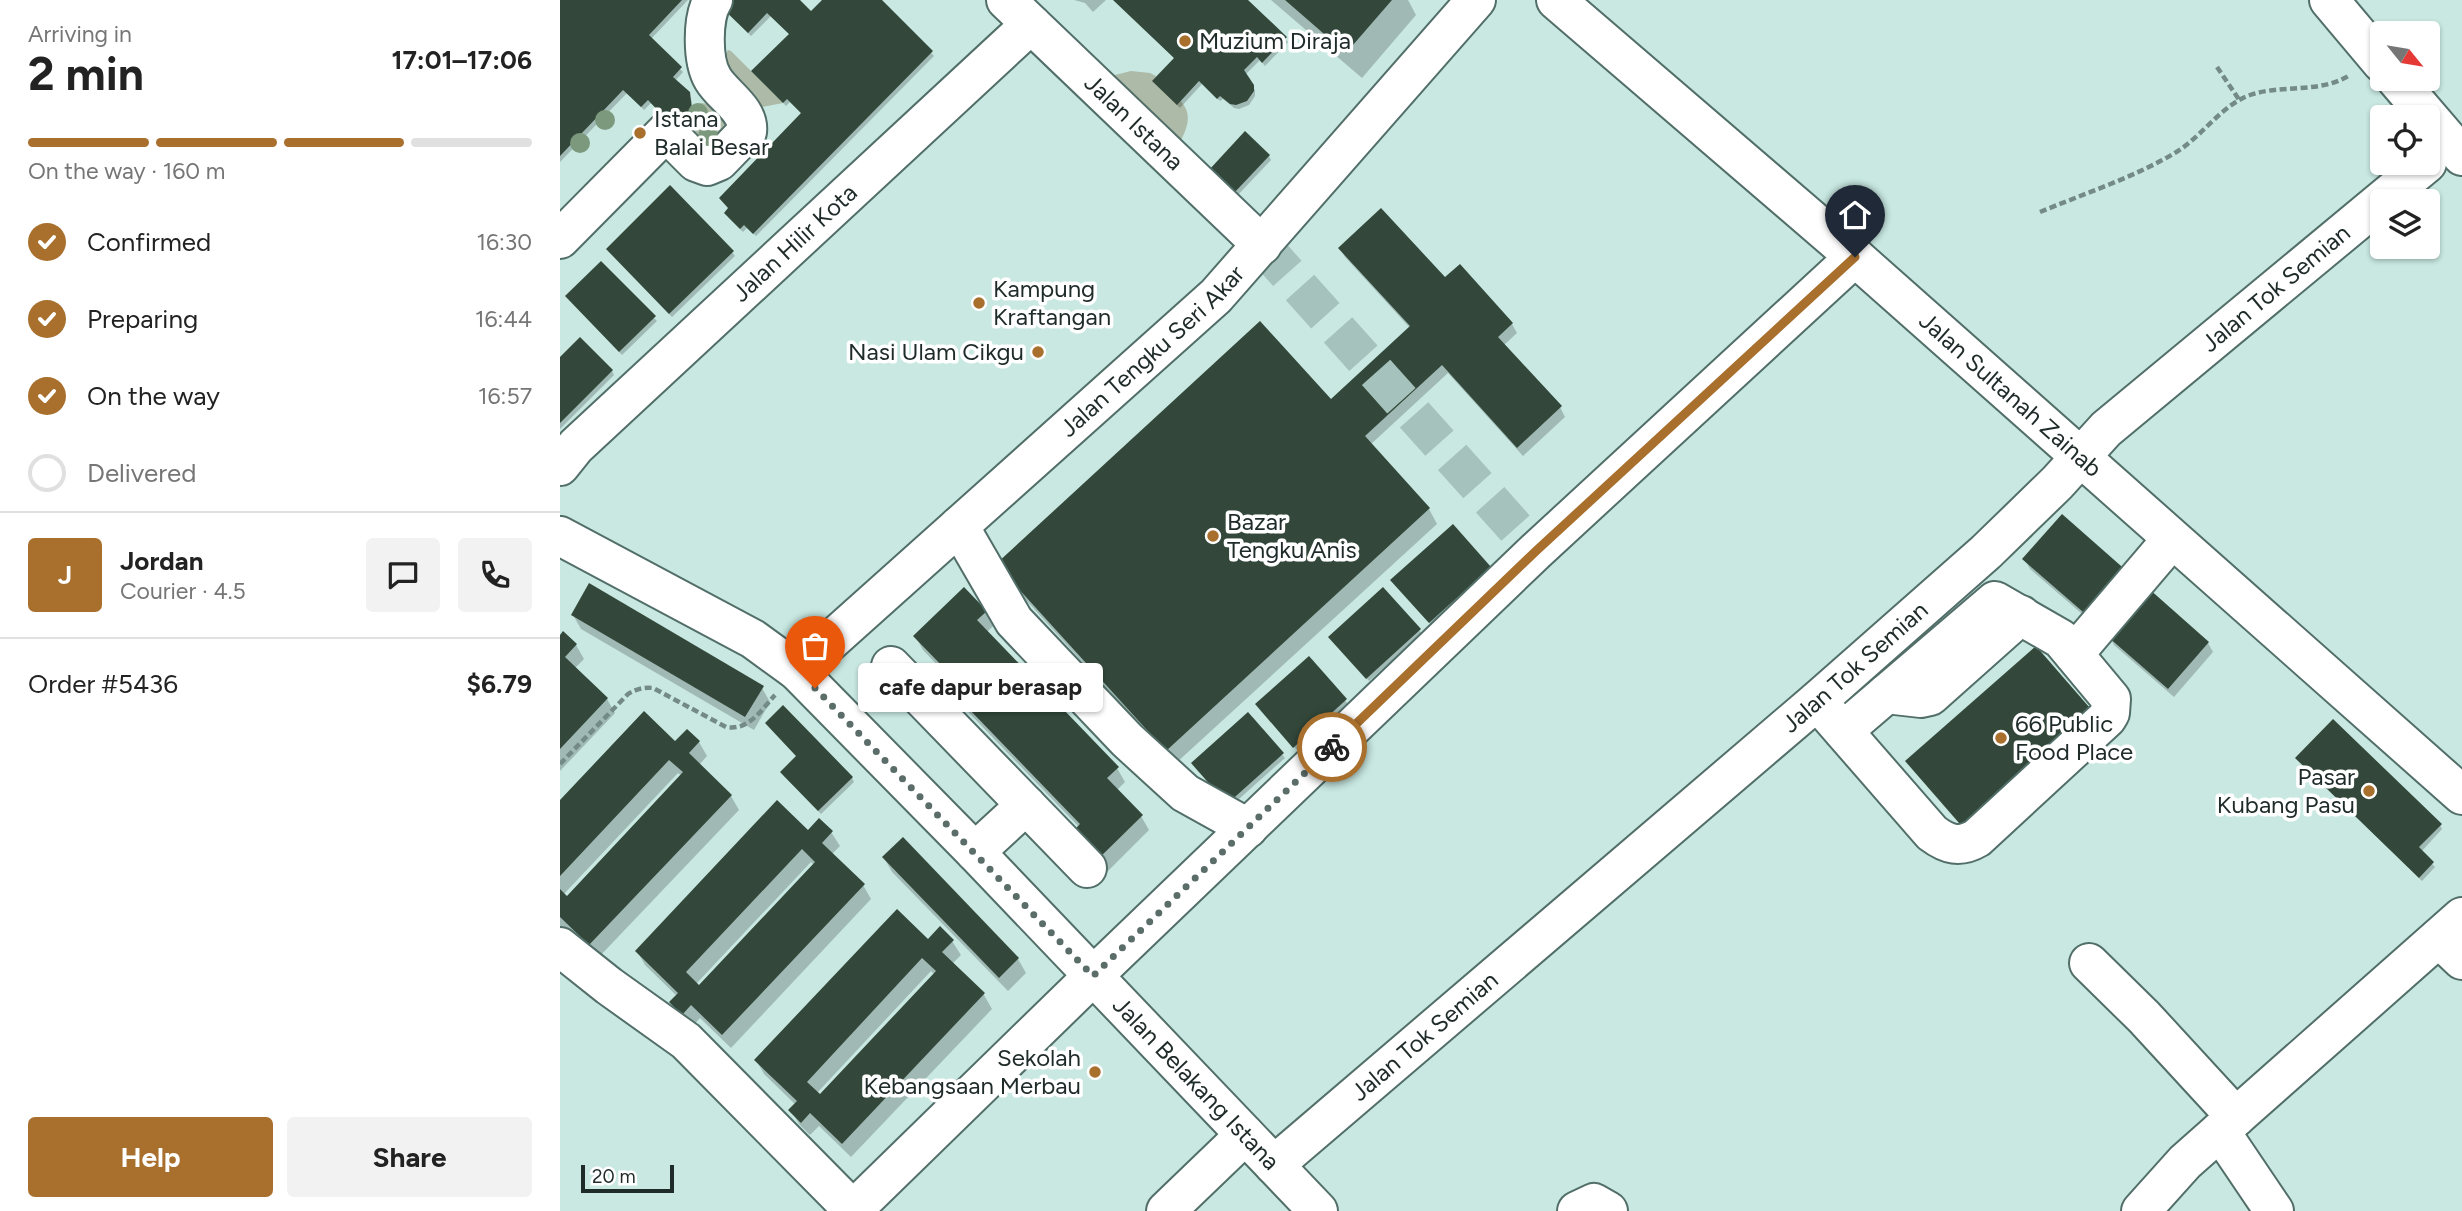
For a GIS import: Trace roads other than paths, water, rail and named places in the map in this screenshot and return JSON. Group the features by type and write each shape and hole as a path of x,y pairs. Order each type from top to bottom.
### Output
{"street":[{"path":"560,239 666,132 696,162 707,166 719,161 747,132 746,120 710,73 705,21 713,0"},
{"name":"Jalan Tengku Seri Akar","path":"797,671 1216,296 1476,0"},
{"name":"Jalan Sultanah Zainab","path":"1556,0 1855,257 2462,794"},
{"path":"2329,0 2370,48"},
{"name":"Jalan Istana","path":"1018,12 1262,246"},
{"name":"Jalan Hilir Kota","path":"560,466 586,436 1018,12"},
{"path":"2403,91 2446,151"},
{"name":"Jalan Tok Semian","path":"1274,1165 1817,701 1986,552 2057,483 2106,429 2446,151"},
{"path":"560,947 686,1041 853,1211 1093,976 1546,541 1855,257"},
{"path":"958,526 1014,621 1127,740 1185,793 1248,828"},
{"name":"Jalan Belakang Istana","path":"560,536 753,639 797,671 975,852 1318,1211"},
{"path":"2074,654 2172,539"},
{"path":"1817,701 1932,834 1943,842 1965,845 1977,838 2107,718 2111,699 2061,639 1995,601 1843,731"},
{"path":"891,666 1087,868"},
{"path":"975,852 1026,804"},
{"path":"2141,1211 2185,1162 2228,1124 2454,938"},
{"path":"2089,963 2144,1017 2228,1124 2274,1211"},
{"path":"1166,1211 1245,1135"},
{"path":"2109,1211 2185,1162"},
{"path":"1577,1211 1594,1203 1608,1211"}],"tunnel":[{"path":"1262,245 1536,551"}],"place":[{"name":"Muzium Diraja","path":"1185,41"},
{"name":"Istana Balai Besar","path":"640,133"},
{"name":"Kampung Kraftangan","path":"979,303"},
{"name":"Nasi Ulam Cikgu","path":"1038,352"},
{"name":"Bazar Tengku Anis","path":"1213,536"},
{"name":"cafe dapur berasap","path":"815,688"},
{"name":"66 Public Food Place","path":"2001,738"},
{"name":"Pasar Kubang Pasu","path":"2369,791"},
{"name":"Sekolah Kebangsaan Merbau","path":"1095,1072"}]}
